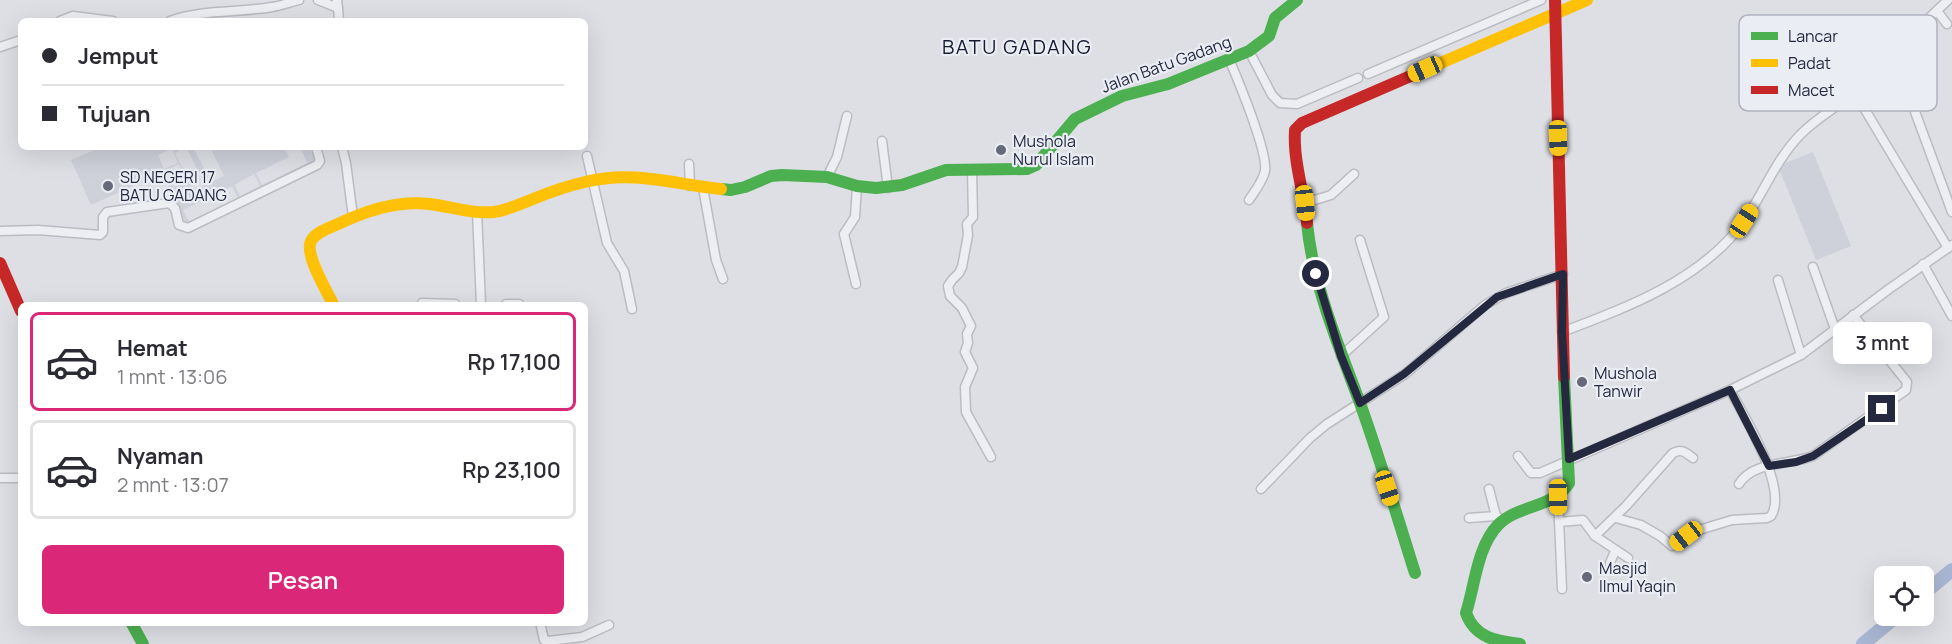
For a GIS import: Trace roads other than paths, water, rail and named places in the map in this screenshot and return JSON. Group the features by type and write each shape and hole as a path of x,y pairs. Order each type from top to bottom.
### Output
{"street":[{"path":"178,18 273,7 299,0"},
{"path":"318,0 338,4"},
{"name":"Jalan Batu Gadang","path":"332,302 308,246 312,238 353,217 392,206 415,203 477,212 499,211 593,181 631,176 731,190 740,189 765,178 782,175 827,177 857,186 888,188 914,182 940,172 1020,170 1032,167 1040,161 1070,123 1082,115 1129,93 1168,84 1249,51 1269,36 1275,18 1298,0"},
{"path":"1368,74 1541,0"},
{"path":"1469,518 1500,518 1558,497 1569,483 1562,332 1563,274 1555,0"},
{"path":"1415,573 1360,403 1341,356 1310,254 1305,203 1294,150 1294,136 1298,126 1587,0"},
{"path":"1931,15 1947,0"},
{"path":"1936,10 1947,24"},
{"path":"68,18 73,16 89,18"},
{"path":"0,47 18,41"},
{"path":"1249,51 1272,95 1280,103 1297,104 1358,78"},
{"path":"1229,59 1242,89 1265,165 1263,178 1250,200"},
{"path":"1562,332 1617,311 1679,280 1711,258 1728,242 1744,221 1783,155 1800,135 1828,111"},
{"path":"1518,456 1526,469 1535,474 1730,390 1801,356 1853,315 1950,247 1866,111"},
{"path":"1915,111 1952,212"},
{"path":"827,177 837,157 847,116"},
{"path":"882,141 888,188"},
{"path":"0,231 38,230 100,235 103,232 103,217 107,212 169,203 175,208 179,225 189,228 317,165 320,161 317,150"},
{"path":"343,150 353,217"},
{"path":"587,156 608,243 624,271 632,309"},
{"path":"689,164 690,186"},
{"path":"972,171 974,216 967,224 968,235 961,270 948,286 950,296 959,304 971,326 964,352 973,368 965,387 966,412 991,457"},
{"path":"1305,203 1331,195 1354,174"},
{"path":"856,284 844,234 855,217 857,186"},
{"path":"704,188 716,260 723,279"},
{"path":"477,212 481,302"},
{"path":"1341,356 1384,317 1360,240"},
{"path":"0,263 18,303"},
{"path":"1923,264 1952,316"},
{"path":"1813,267 1835,329"},
{"path":"1261,489 1310,438 1404,374 1497,297 1563,274"},
{"path":"1778,280 1801,356"},
{"path":"1739,484 1746,474 1813,456 1906,390 1907,382 1853,315"},
{"path":"1616,518 1641,525 1672,546 1691,533 1732,520 1771,516 1775,509 1769,466 1730,390"},
{"path":"1595,537 1616,518 1673,453 1684,451 1693,458"},
{"path":"0,478 18,478"},
{"path":"1489,489 1500,518 1486,547 1466,613 1468,623 1478,633 1497,641 1520,644"},
{"path":"1558,497 1562,589"},
{"path":"1559,522 1583,520 1595,537 1628,558"},
{"path":"1610,563 1615,551"},
{"path":"541,626 542,636 548,641 582,636 609,625"},
{"path":"133,626 143,644"}],"waterway":[{"path":"1934,585 1952,570"},
{"path":"1863,644 1885,626"}],"place":[{"name":"Mushola Nurul Islam","path":"1001,150"},
{"name":"SD NEGERI 17 BATU GADANG","path":"108,186"},
{"name":"Mushola Tanwir","path":"1582,382"},
{"name":"Masjid Ilmul Yaqin","path":"1587,577"}],"district":[{"name":"BATU GADANG","path":"1017,46"}]}
